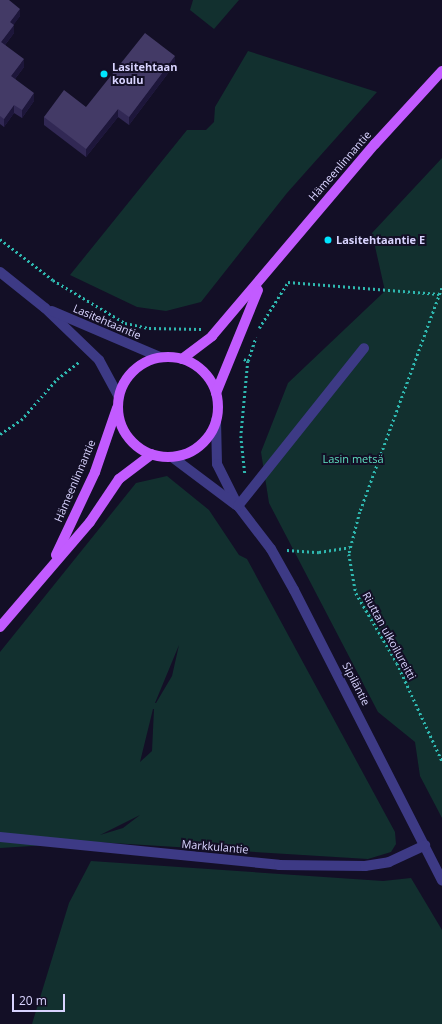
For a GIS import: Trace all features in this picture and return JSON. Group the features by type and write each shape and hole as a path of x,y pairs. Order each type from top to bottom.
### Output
{"main road":[{"name":"Hämeenlinnantie","path":"182,359 212,336 262,281 316,212 442,71"},
{"name":"Hämeenlinnantie","path":"216,393 231,350 262,281"},
{"path":"160,357 182,359 206,374 216,393 216,420 201,444 172,457 152,454 132,442 125,432 118,402 132,371 160,357"},
{"name":"Hämeenlinnantie","path":"52,564 95,472 118,402"},
{"name":"Hämeenlinnantie","path":"0,627 52,564 90,522 119,479 152,454"}],"street":[{"name":"Lasitehtaantie","path":"0,272 45,308 91,352 118,402"},
{"name":"Lasitehtaantie","path":"45,308 160,357"},
{"path":"238,506 364,348"},
{"name":"Sipiläntie","path":"216,420 217,464 238,506 271,549 442,880"},
{"name":"Sipiläntie","path":"172,457 238,506"},
{"name":"Markkulantie","path":"0,837 279,865 357,866 389,862 425,845"}],"path":[{"path":"248,361 269,308 288,282 440,294"},
{"name":"Riuttan ulkoilureitti","path":"442,288 350,547 350,571 356,593 397,663 442,761"},
{"path":"0,434 21,420 57,379 91,352"},
{"path":"271,549 319,552 350,547"}],"green space":[{"path":"193,0 239,0 214,29 190,10"},
{"path":"248,51 377,92 287,193 201,302 166,311 137,307 70,275 187,130 206,130 214,122 215,107"},
{"name":"Lasin metsä","path":"442,158 442,818 420,776 415,742 378,712 269,503 261,452 288,383 385,291 372,233"},
{"path":"167,476 209,510 239,555 247,559 395,832 396,844 391,852 368,859 96,842 0,848 0,652 136,483","holes":["179,645 172,676 155,703","153,709 152,751 140,762","140,815 123,828 100,835"]},
{"path":"91,861 383,881 411,878 442,930 442,1024 32,1024 69,903"}],"building":[{"path":"0,0 9,0 20,9 10,22 14,25 1,42 24,59 11,76 34,93 22,110 14,105 4,119 0,116"},
{"path":"145,33 175,56 129,117 118,109 86,149 44,117 64,90 86,107"}],"place":[{"name":"Lasitehtaan koulu","path":"104,74"},
{"name":"Lasitehtaantie E","path":"328,240"}]}
